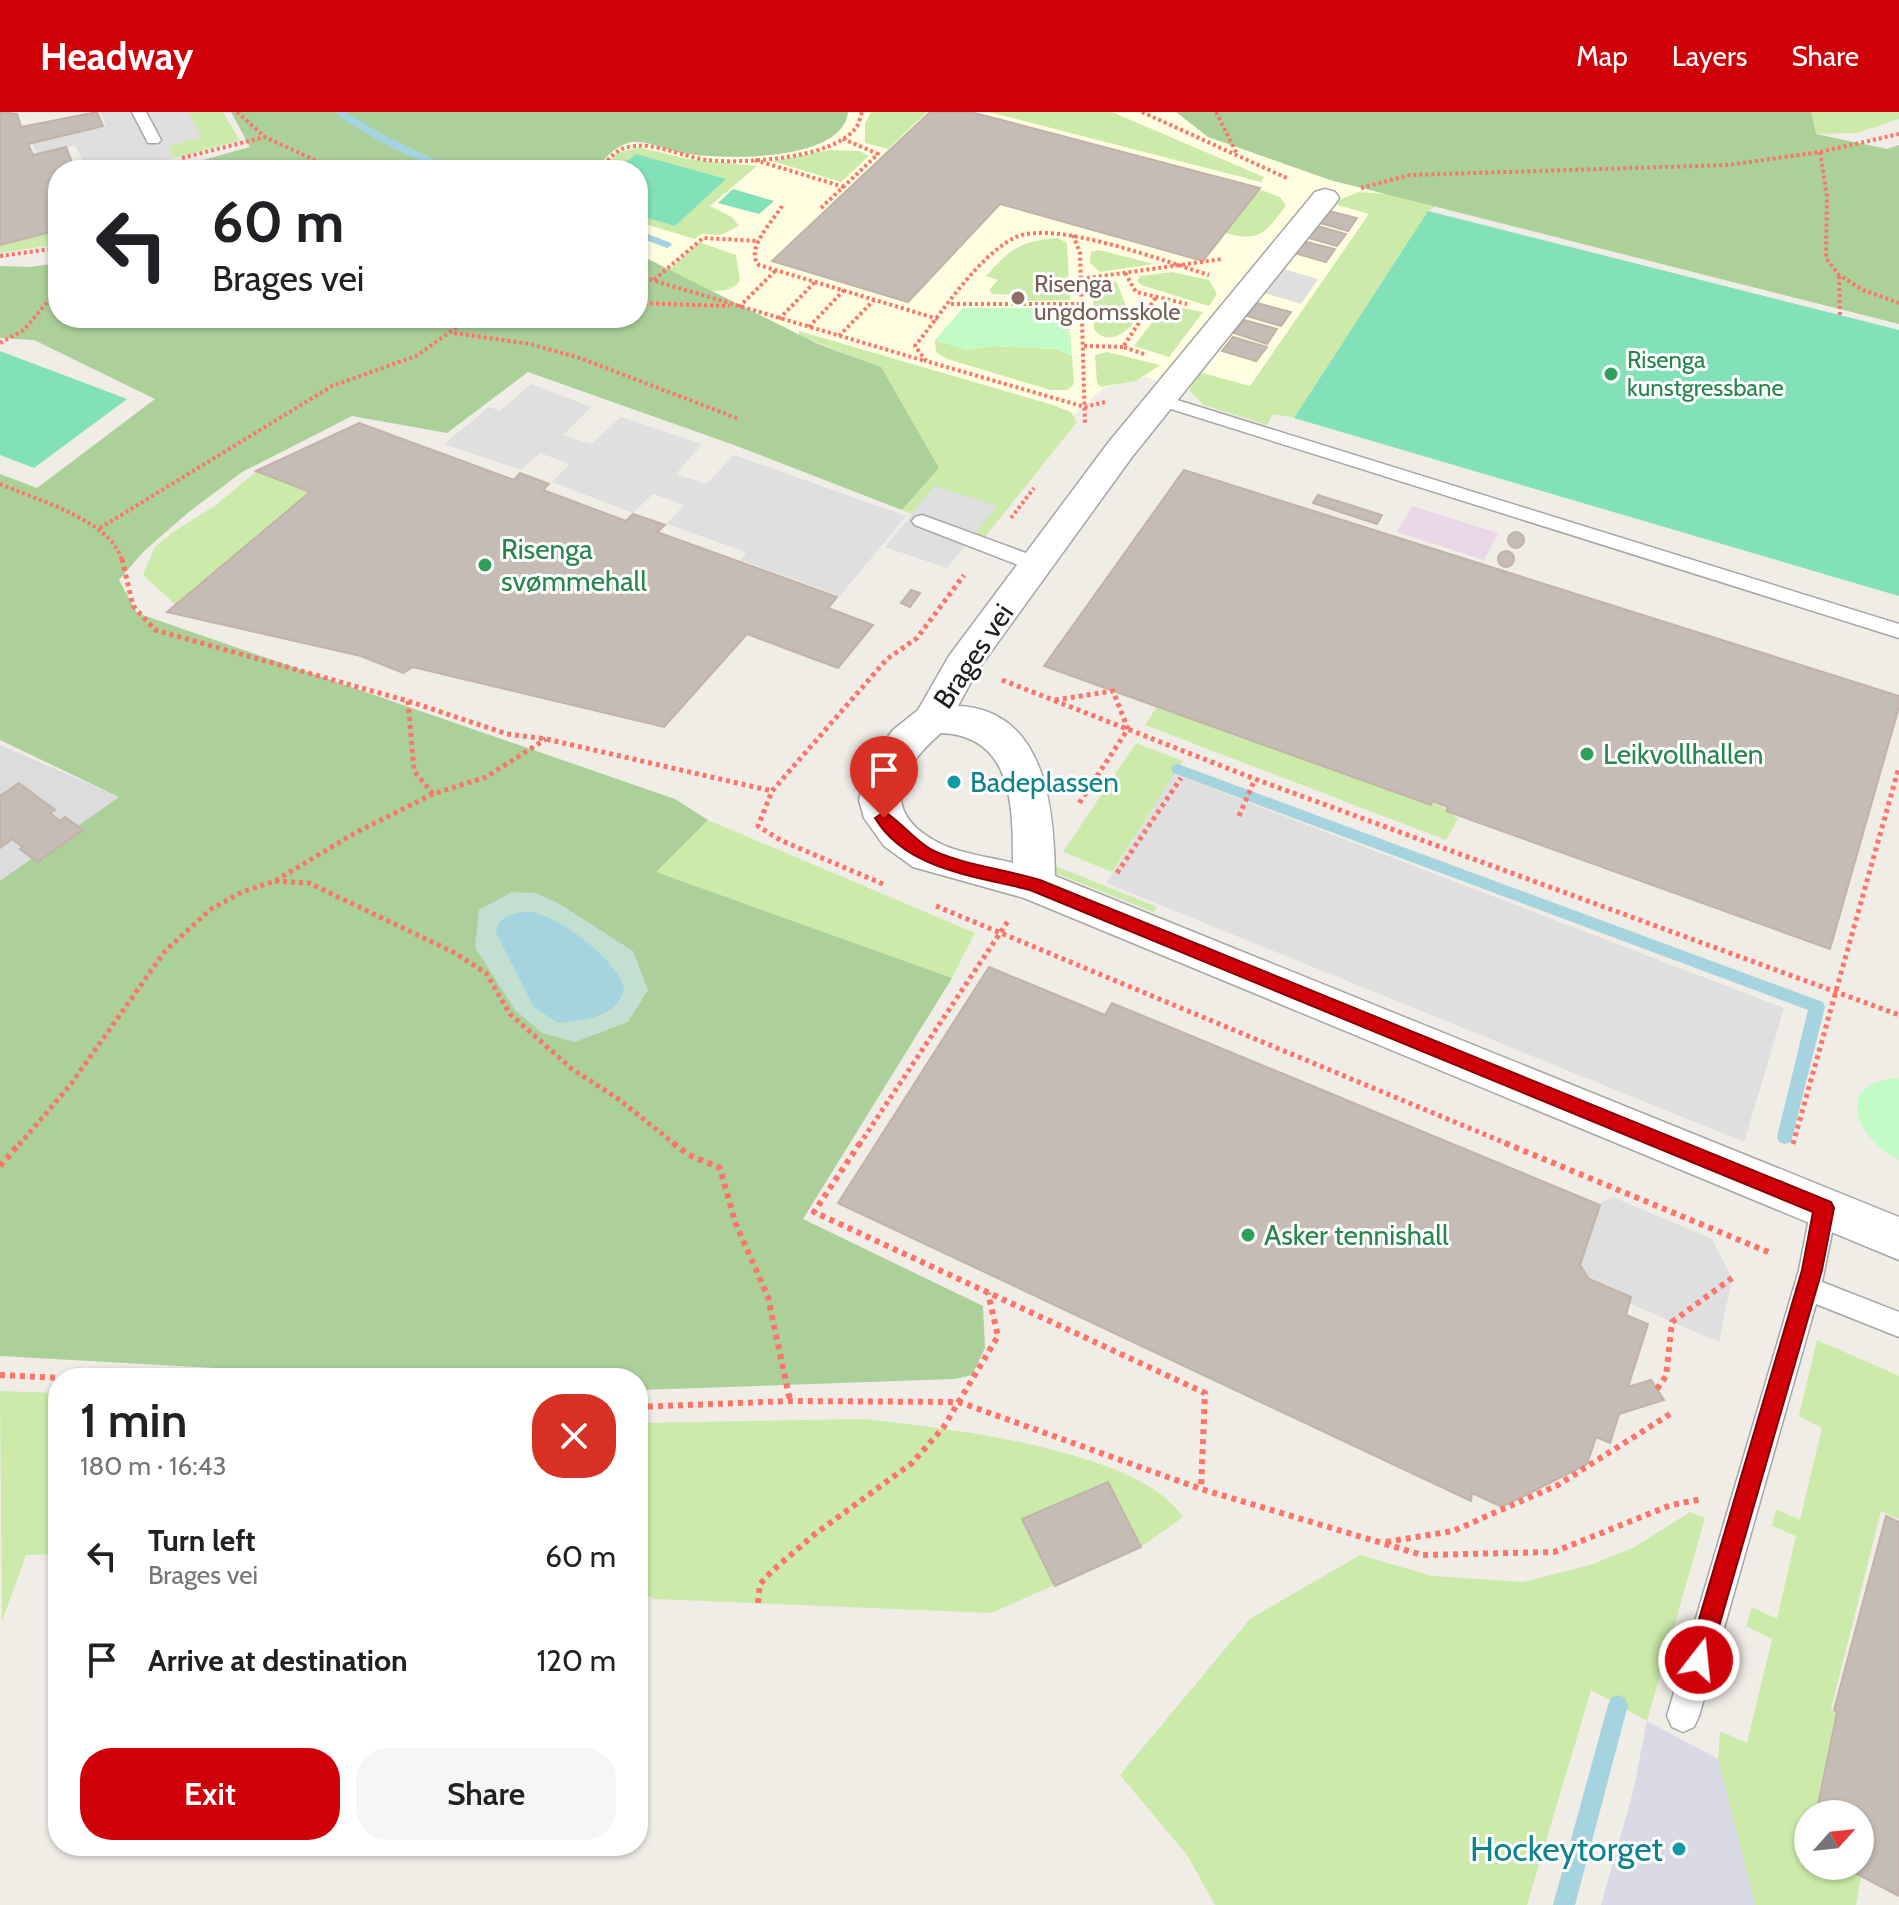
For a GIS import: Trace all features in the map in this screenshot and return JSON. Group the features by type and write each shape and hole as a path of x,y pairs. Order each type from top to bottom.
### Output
{"street":[{"name":"Brages vei","path":"1325,198 1120,450 962,665 932,719 907,740 886,767 879,800 884,818 898,835 928,856 1034,885 1899,1239"},
{"path":"932,719 956,717 975,721 998,734 1014,753 1022,769 1029,798 1034,885"}],"lane":[{"path":"139,112 153,140"},
{"path":"1161,400 1899,631"},
{"path":"922,521 1038,565"},
{"path":"1683,1716 1809,1279 1824,1208"},
{"path":"1809,1279 1899,1325"}],"path":[{"path":"237,112 265,137 314,160"},
{"path":"608,160 612,154 631,145 710,161 754,160 809,150 854,130 862,112"},
{"path":"1142,112 1325,198 1410,175 1728,165 1820,152 1899,134"},
{"path":"1216,112 1238,155"},
{"path":"186,157 265,137"},
{"path":"821,208 878,154 841,138"},
{"path":"1820,152 1827,196 1826,258 1839,275 1863,290 1899,303"},
{"path":"754,160 844,187"},
{"path":"782,206 753,251 754,260 776,270 938,319"},
{"path":"926,361 915,346 996,252 1013,237 1052,232 1073,235 1176,266 1241,301"},
{"path":"653,281 703,238 759,241"},
{"path":"0,256 48,249"},
{"path":"1081,279 1282,250"},
{"path":"648,303 739,307 776,270"},
{"path":"1125,273 1136,292 1156,297 1241,301"},
{"path":"1839,275 1840,316"},
{"path":"648,279 1085,407 1134,393 1161,400"},
{"path":"779,319 815,282"},
{"path":"809,327 844,290"},
{"path":"1123,347 1156,297"},
{"path":"839,336 874,300"},
{"path":"0,343 24,330 48,301"},
{"path":"951,304 1082,304"},
{"path":"100,528 332,386 416,356 459,328"},
{"path":"453,333 530,344 580,358 739,419"},
{"path":"1083,346 1123,347 1188,367"},
{"path":"0,484 100,528 120,550 133,606 155,630 408,701 507,734 546,739 772,791 758,826 780,840 897,890"},
{"path":"908,644 1255,779 1899,1015"},
{"path":"1054,700 1113,691 1128,729"},
{"path":"408,701 414,771 433,794"},
{"path":"1070,816 1128,729"},
{"path":"0,1166 71,1084 165,951 211,909 242,892 275,881 355,833 433,794 486,777 546,739"},
{"path":"1760,1249 1838,991 1899,767"},
{"path":"1112,881 1181,778"},
{"path":"1239,816 1255,779"},
{"path":"275,881 309,883 455,953 486,973 510,1014 572,1069 617,1098 689,1155 720,1168 735,1222 768,1297 790,1401"},
{"path":"1034,885 814,1212 1205,1393 1201,1489"},
{"path":"926,902 1760,1249 1809,1279"},
{"path":"997,916 1023,926"},
{"path":"1657,1389 1666,1376 1672,1322 1732,1278"},
{"path":"758,1603 760,1584 772,1571 815,1534 912,1463 943,1428 998,1336 998,1320 989,1306 988,1292"},
{"path":"0,1375 48,1377"},
{"path":"648,1407 790,1401 959,1402 1201,1489 1422,1555 1554,1552 1671,1505 1748,1490"},
{"path":"1381,1543 1453,1531 1558,1485 1670,1414"}],"shaded area":[{"path":"100,112 188,112 202,137 168,146 174,158 166,160 82,160 75,145 37,154 32,143 106,126"},
{"name":"Risenga ungdomsskole","path":"848,112 1188,112 1330,180 1388,194 1369,214 1250,387 1232,405 1146,377 1103,388 1072,417 796,334 648,259 648,160 604,160 610,152 630,142 680,153 755,157 826,141 847,121"},
{"path":"1270,265 1318,279 1301,304 1251,289"},
{"path":"531,384 591,407 563,435 591,444 621,417 702,444 676,474 706,484 734,455 906,516 840,596 741,560 746,552 667,524 684,505 653,494 633,513 552,482 570,464 540,453 521,470 444,444 489,407 500,411"},
{"path":"935,486 997,506 947,568 885,547"},
{"path":"1412,506 1498,533 1484,560 1397,532"},
{"path":"0,745 120,797 0,881"},
{"path":"1174,774 1784,1008 1744,1142 1106,883"},
{"path":"512,892 536,893 558,903 633,951 648,990 628,1022 575,1042 542,1033 515,1010 475,947 479,910"},
{"path":"1613,1197 1712,1239 1732,1278 1719,1342 1561,1274 1584,1210"},
{"name":"Hockeytorget","path":"1647,1721 1718,1759 1755,1905 1601,1905 1633,1792"}],"green space":[{"path":"188,112 223,112 240,141 174,158 168,146 201,137"},
{"path":"231,112 848,112 841,129 825,141 803,149 749,157 682,153 634,142 623,145 604,160 203,160 250,147"},
{"path":"871,112 927,112 888,149 865,143 865,124"},
{"path":"989,112 1112,112 1264,177 1261,182"},
{"path":"1176,112 1811,112 1816,134 1887,149 1899,145 1899,324 1330,180 1208,137"},
{"path":"1811,112 1899,112 1899,119 1857,133 1815,134"},
{"path":"639,147 688,159 757,166 710,206 732,217 739,226 720,235 701,234 695,239 648,225 648,160 611,160 617,153"},
{"path":"830,150 860,151 869,156 841,182 772,161"},
{"path":"636,154 726,179 675,226 648,218 648,160 628,160"},
{"path":"1256,188 1280,197 1286,206 1260,234 1245,237 1222,232"},
{"path":"733,189 774,201 759,214 718,203"},
{"path":"1359,192 1388,194 1435,207 1428,211 1294,418 1273,414 1267,425 1204,405 1189,390 1199,372 1250,386 1369,214 1331,203"},
{"name":"Risenga kunstgressbane","path":"1428,211 1899,330 1899,596 1294,418"},
{"path":"48,232 48,246 0,253 0,244"},
{"path":"1058,238 1067,243 1070,300 1018,301 1014,295 992,294 989,290 998,280 986,276 1009,253 1034,241"},
{"path":"699,242 736,255 740,281 733,287 714,291 661,278"},
{"path":"1098,250 1154,264 1100,272 1090,263 1091,252"},
{"path":"648,259 818,344 881,367 939,468 902,510 734,445 528,372 447,433 352,416 242,472 144,551 119,580 137,613 675,799 708,820 656,872 952,978 803,1219 983,1306 985,1348 972,1375 955,1379 648,1390 648,1368 217,1368 0,1356 0,881 119,797 0,740 0,474 37,488 155,399 34,340 0,338 0,266 48,264 48,328 648,328"},
{"path":"1172,272 1209,280 1217,294 1209,306 1141,285 1137,281 1140,276"},
{"path":"1113,280 1117,283 1133,324 1119,335 1108,338 1094,329 1093,288 1097,282"},
{"path":"1171,306 1203,312 1169,357 1134,346 1163,308"},
{"path":"963,308 1068,308 1072,356 1056,349 993,346 968,350 935,340"},
{"path":"799,331 1053,405 1071,412 1077,422 985,537 975,533 996,506 935,486 912,514 902,510 939,468 881,368 799,335"},
{"path":"935,340 968,350 993,346 1056,349 1072,356 1074,384 1067,390 1050,390 947,359 936,352"},
{"path":"0,351 127,399 34,468 0,455"},
{"path":"1107,352 1160,365 1136,381 1101,387 1097,383 1095,355"},
{"path":"263,466 322,487 177,606 143,575 154,548 216,505"},
{"path":"1159,703 1441,806 1458,819 1446,840 1145,725"},
{"path":"1136,743 1183,761 1112,872 1063,852"},
{"path":"708,820 975,933 952,978 655,872"},
{"path":"1053,865 1157,909 1153,912 1050,871"},
{"path":"1899,1078 1899,1160 1871,1139 1857,1112 1858,1100 1865,1089 1878,1082"},
{"path":"1817,1340 1899,1376 1899,1519 1881,1511 1831,1709 1836,1714 1818,1800 1794,1800 1794,1880 1860,1880 1856,1905 1755,1905 1718,1759 1720,1731 1747,1743 1772,1639 1746,1626 1752,1607 1777,1619 1796,1536 1772,1526 1776,1509 1800,1520 1822,1428 1799,1416"},
{"path":"0,1391 48,1393 48,1554 26,1555 2,1621"},
{"path":"863,1419 987,1436 1083,1458 1125,1474 1159,1493 1183,1517 1141,1547 991,1613 656,1599 648,1596 648,1423"},
{"path":"1690,1512 1705,1518 1647,1721 1591,1690 1527,1905 1215,1905 1187,1855 1120,1775 1250,1619 1360,1555 1432,1576 1523,1582 1590,1565 1633,1548"}],"water":[{"path":"528,911 570,930 609,963 624,987 616,1005 599,1016 558,1023 534,1007 496,933 498,923 509,915"}],"building":[{"path":"0,112 17,114 21,127 97,112 103,126 28,144 33,155 66,147 71,160 48,160 48,233 0,245"},
{"path":"930,112 971,112 1260,188 1203,261 1000,204 908,302 772,261"},
{"path":"1325,210 1357,218 1348,231 1316,222"},
{"path":"1314,225 1346,234 1337,246 1305,237"},
{"path":"1303,241 1335,249 1326,262 1294,253"},
{"path":"1257,303 1291,312 1281,326 1247,316"},
{"path":"1244,320 1277,329 1267,344 1234,333"},
{"path":"1233,337 1267,347 1256,361 1222,351"},
{"name":"Risenga svømmehall","path":"359,423 514,480 520,473 549,484 543,490 626,521 633,514 665,525 657,532 837,597 828,608 873,625 838,668 747,634 664,727 413,667 403,673 361,656 167,612 310,492 256,471"},
{"name":"Leikvollhallen","path":"1184,470 1899,696 1899,707 1830,949 1446,811 1448,807 1432,801 1431,805 1044,666"},
{"path":"1318,495 1382,515 1377,524 1313,503"},
{"path":"1516,532 1522,534 1522,546 1516,548 1510,546 1508,540 1510,534"},
{"path":"1503,551 1509,551 1514,559 1512,565 1503,567 1498,562 1498,556"},
{"path":"911,590 920,593 910,607 901,603"},
{"path":"19,783 55,810 50,813 60,821 65,817 83,830 37,862 12,839 0,848 0,796"},
{"name":"Asker tennishall","path":"989,967 1105,1015 1112,1003 1600,1205 1580,1265 1589,1279 1631,1297 1626,1315 1648,1324 1628,1387 1651,1380 1664,1400 1619,1414 1610,1443 1596,1437 1587,1464 1502,1507 1472,1493 1471,1501 838,1203"},
{"path":"1108,1482 1141,1547 1055,1586 1022,1519"},
{"path":"1886,1516 1899,1522 1899,1896 1869,1880 1874,1880 1874,1800 1819,1800 1837,1713 1834,1710"}],"waterway":[{"path":"339,112 378,136 430,160"},
{"path":"648,237 667,245"},
{"path":"1178,769 1817,1007 1785,1137"},
{"path":"1564,1905 1618,1705"}],"place":[{"name":"Risenga ungdomsskole","path":"1018,298"},
{"name":"Risenga kunstgressbane","path":"1611,374"},
{"name":"Risenga svømmehall","path":"485,565"},
{"name":"Leikvollhallen","path":"1587,754"},
{"name":"Badeplassen","path":"954,782"},
{"name":"Asker tennishall","path":"1248,1235"},
{"name":"Hockeytorget","path":"1679,1849"}],"route":[{"path":"884,818 898,835 928,856 1034,885 1824,1208 1812,1270 1699,1660"}]}
